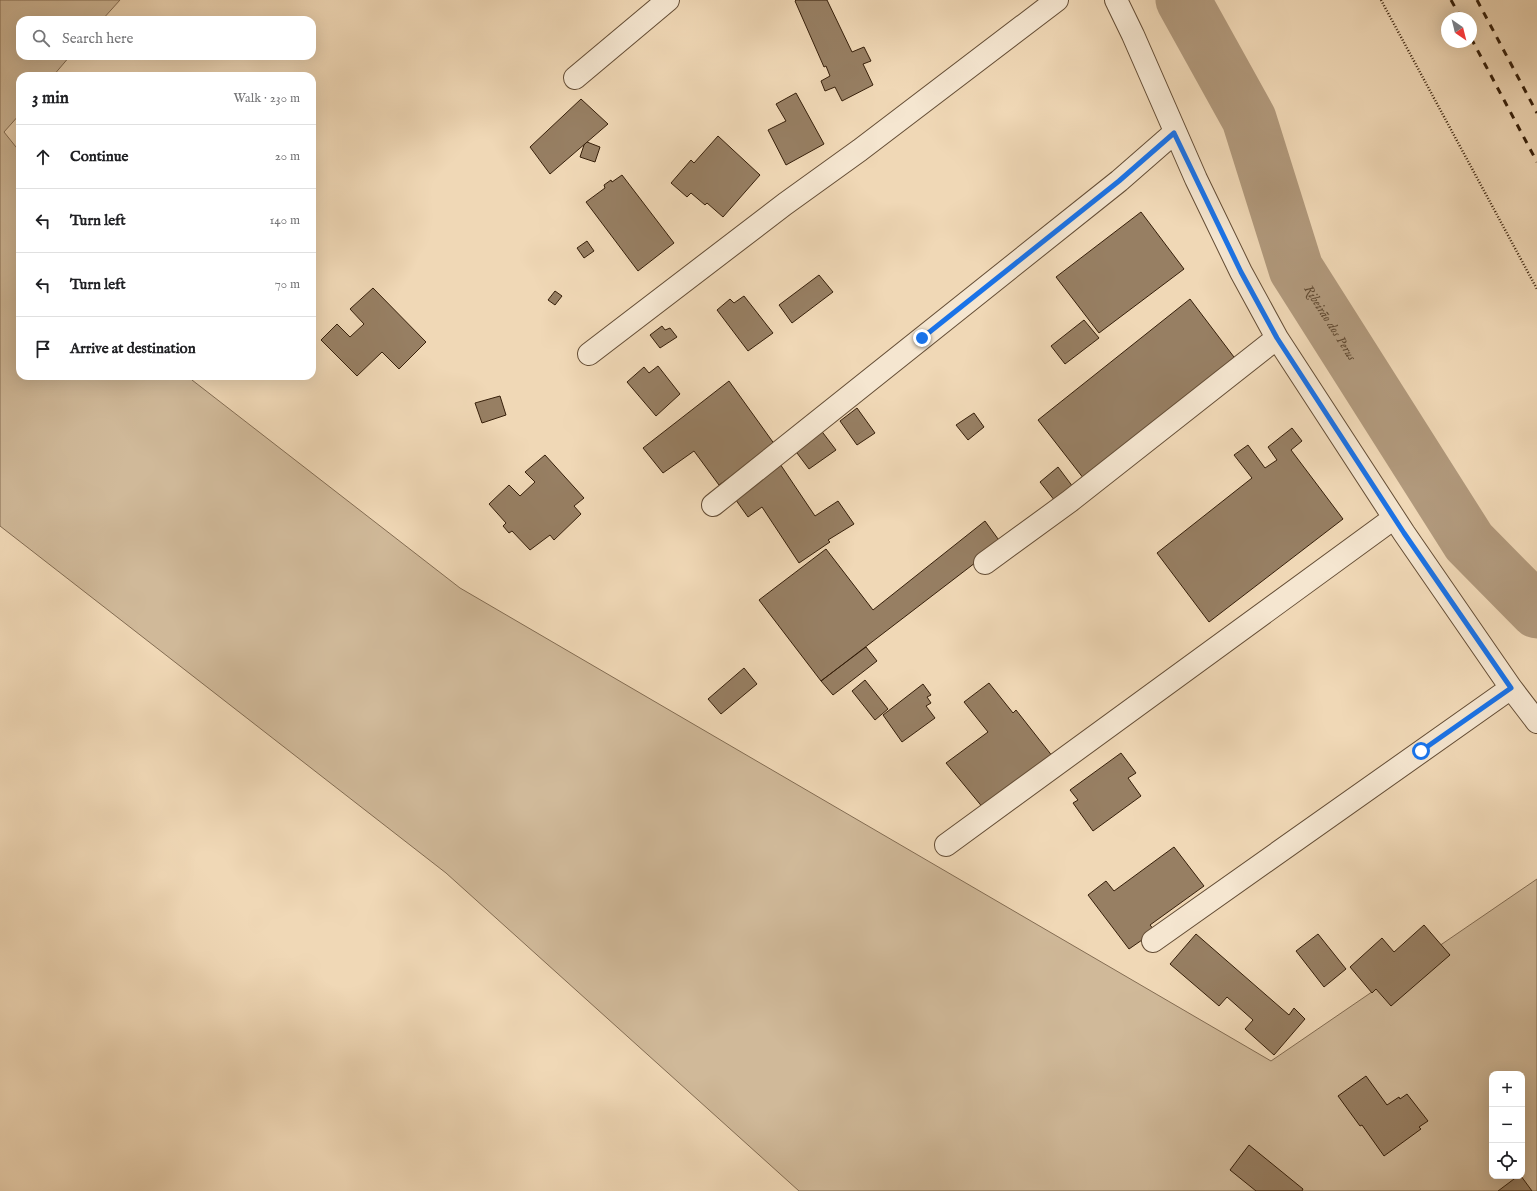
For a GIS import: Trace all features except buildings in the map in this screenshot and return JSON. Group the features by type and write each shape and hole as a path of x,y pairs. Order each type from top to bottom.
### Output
{"street":[{"path":"575,78 668,0"},
{"path":"589,354 785,204 860,150 1057,0"},
{"path":"1116,0 1133,35 1174,133 1241,272 1277,338 1394,518 1511,688 1537,722"},
{"path":"712,505 1119,181 1174,133"},
{"path":"985,563 1070,501 1277,338"},
{"path":"946,846 1394,518"},
{"path":"1153,941 1511,688"}],"path":[{"path":"1381,0 1537,289"}],"shaded area":[{"path":"0,0 120,0 106,16 16,16 16,60 67,60 56,72 16,72 16,118 4,132 16,147 16,380 192,380 460,588 1271,1061 1537,879 1537,1191 799,1191 446,873 0,526"}],"waterway":[{"name":"Ribeirão dos Perus","path":"1183,0 1249,119 1296,269 1469,542 1537,611"}],"railway":[{"path":"1451,0 1458,12"},
{"path":"1477,0 1537,113"},
{"path":"1476,48 1537,162"}],"route":[{"path":"922,338 1119,181 1174,133 1241,272 1277,338 1404,533 1511,688 1421,751"}]}
